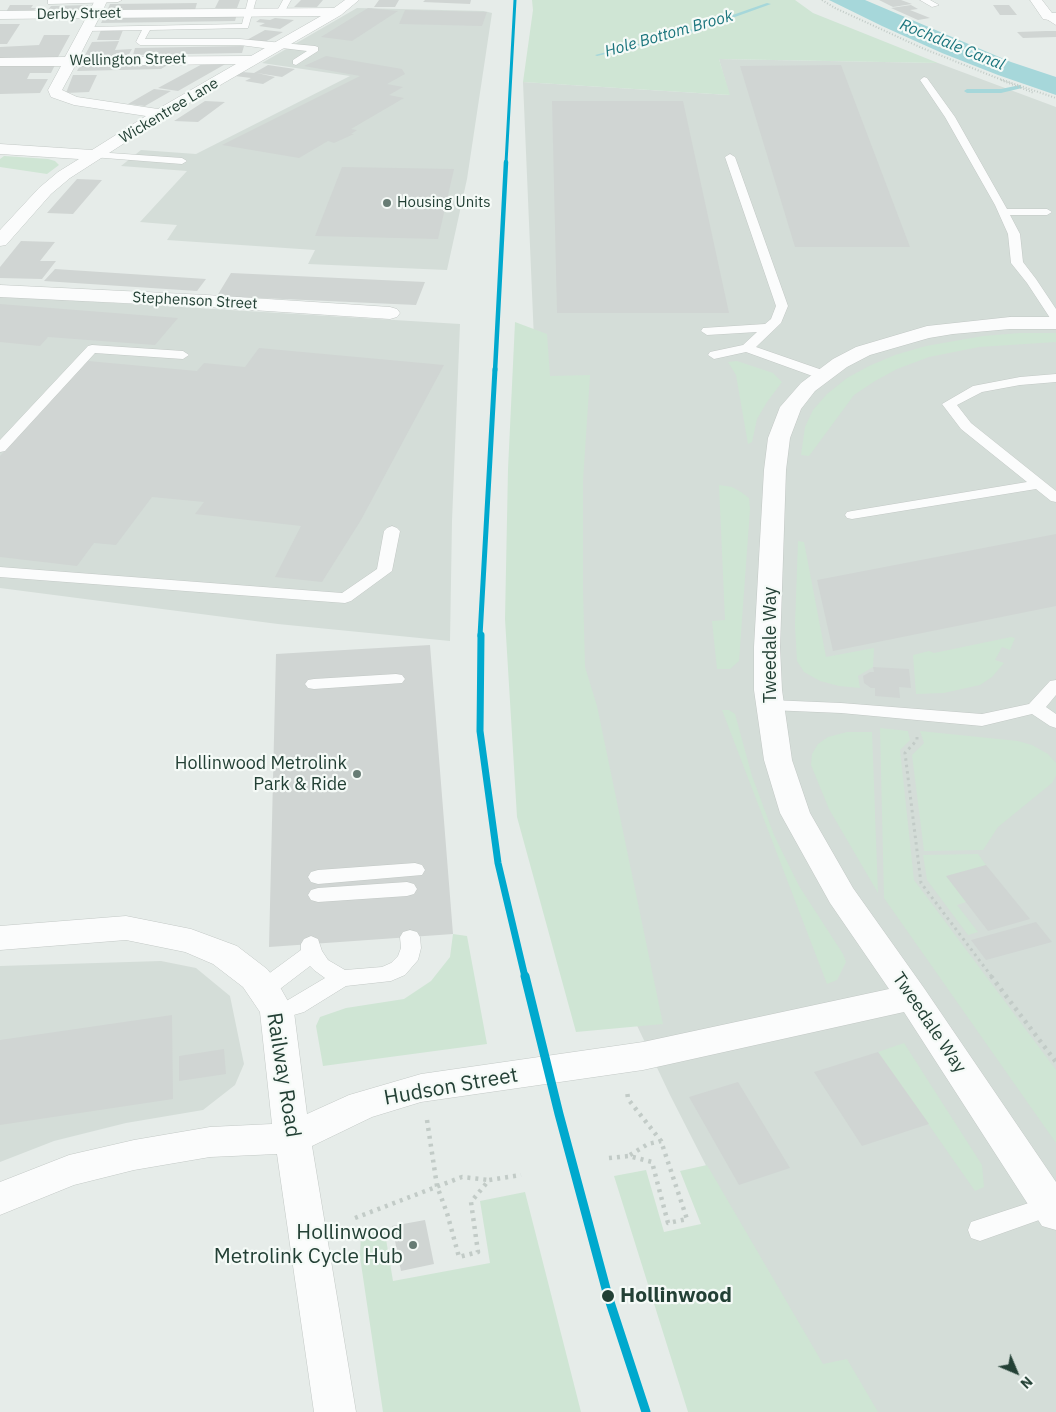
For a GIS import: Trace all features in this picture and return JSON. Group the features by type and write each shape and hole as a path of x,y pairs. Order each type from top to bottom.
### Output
{"street":[{"path":"102,0 55,90 56,94 74,101 160,114"},
{"name":"Wickentree Lane","path":"0,241 45,190 64,175 160,114 337,12 353,0"},
{"path":"1036,0 1053,19"},
{"name":"Derby Street","path":"0,15 94,14 208,6 284,5 337,12"},
{"name":"Wellington Street","path":"0,62 255,60"},
{"path":"0,150 96,155"},
{"name":"Stephenson Street","path":"0,291 206,301 390,313"},
{"name":"Tweedale Way","path":"1053,1210 842,895 795,813 778,760 770,705 767,647 775,470 779,438 791,406 823,374 864,351 927,332 1010,323 1056,323"},
{"name":"Railway Road","path":"0,938 126,928 191,941 224,955 255,978 270,1000 335,1412"},
{"name":"Hudson Street","path":"0,1199 69,1171 134,1155 210,1142 293,1138 362,1105 390,1095 433,1100 912,997"}],"lane":[{"path":"43,14 52,1 118,0"},
{"path":"924,0 935,5"},
{"path":"232,42 245,26 250,6"},
{"path":"86,29 245,26"},
{"path":"147,28 140,42 232,42 315,49 296,62"},
{"path":"924,80 950,117 1003,212 1014,234 1017,263 1056,318"},
{"path":"96,155 182,161"},
{"path":"730,157 782,306 777,320 747,348"},
{"path":"1003,212 1047,212"},
{"path":"707,331 768,328"},
{"path":"714,355 747,348 823,374"},
{"path":"0,448 92,349 183,355"},
{"path":"1056,378 1020,381 978,389 949,404 966,426 1056,498"},
{"path":"852,515 1039,484"},
{"path":"0,572 345,598 384,571 392,531"},
{"path":"319,685 398,681"},
{"path":"770,705 982,720 1035,708 1056,684"},
{"path":"1035,708 1056,722"},
{"path":"316,885 410,878"},
{"path":"342,978 321,965 311,949 270,1000 296,1006 342,978 384,975 398,969 408,960 411,948 410,937"},
{"path":"980,1230 1053,1210"}],"path":[{"path":"822,0 835,8 922,48 997,78 1056,98"},
{"path":"997,78 1005,84 1029,92 1047,95"},
{"path":"913,714 917,740 905,753 921,883 1056,1062"},
{"path":"609,1158 629,1156 652,1162 668,1223 687,1219 661,1141 628,1099 621,1060"},
{"path":"433,1100 438,1186 448,1213 459,1257 478,1252 471,1202 489,1180"},
{"path":"629,1156 648,1144 661,1141"},
{"path":"355,1218 462,1176 489,1180 521,1176"}],"shaded area":[{"path":"357,8 484,11 492,13 467,179 447,270 308,264 315,250 167,240 177,225 140,222 187,171 121,166 141,150 196,154 350,76 262,63"},
{"path":"719,59 938,63 1056,107 1056,1412 840,1412 810,1369 670,1095 556,855 523,82 729,95"},
{"path":"0,296 460,324 452,521 450,641 278,624 0,588"},
{"path":"161,961 196,968 230,996 244,1064 235,1085 203,1110 126,1123 54,1141 0,1162 0,966"}],"green space":[{"path":"532,0 795,0 813,13 938,63 719,59 730,95 523,82 533,10"},
{"path":"4,156 48,159 55,161 59,165 47,174 0,167 0,159"},
{"path":"515,322 547,334 550,376 590,375 583,480 585,667 597,706 663,1024 576,1032 517,817 505,619 508,469"},
{"path":"1056,333 1056,342 979,347 929,357 897,369 854,395 809,456 801,455 805,427 813,410 827,394 847,378 895,355 926,346 983,336"},
{"path":"737,361 773,373 782,382 757,419 752,442 748,444 736,375 728,362"},
{"path":"719,485 732,487 749,498 750,509 739,661 730,669 717,669 712,621 725,620"},
{"path":"798,541 804,542 826,657 874,648 873,667 858,676 860,688 839,686 820,681 804,672 797,661 795,625"},
{"path":"1011,637 1015,638 1010,650 1002,647 995,660 1004,663 992,677 980,685 944,693 916,694 913,655 929,651 934,653"},
{"path":"722,710 729,710 735,714 752,776 774,835 799,886 843,954 846,962 837,980 827,984"},
{"path":"880,728 908,731 910,740 900,750 914,880 1056,1070 1056,1143 884,898"},
{"path":"920,731 1018,741 1032,745 1048,754 1056,763 1056,775 1052,783 998,827 983,850 924,851 912,755 924,743"},
{"path":"847,732 872,732 878,893 829,809 811,765 812,754 818,744 828,737"},
{"path":"978,854 986,865 966,902 957,905 978,932 968,935 927,880 923,855"},
{"path":"453,934 467,936 487,1044 323,1066 316,1026 320,1017 346,1008 404,999 431,981 450,957"},
{"path":"904,1043 982,1165 984,1187 975,1191 878,1052"},
{"path":"707,1165 823,1364 847,1359 878,1412 688,1412 614,1176 646,1170 664,1232 701,1224 680,1171"},
{"path":"525,1192 581,1412 383,1412 360,1257 361,1231 384,1227 393,1281 490,1263 480,1201"}],"water":[{"name":"Rochdale Canal","path":"829,0 865,0 1011,62 1056,77 1056,95 942,53"}],"building":[{"path":"219,0 240,0 237,8 215,8"},
{"path":"301,0 323,0 317,7 294,7"},
{"path":"379,0 399,0 395,7 374,7"},
{"path":"425,0 471,0 470,4 423,2"},
{"path":"879,0 901,0 912,4 893,7"},
{"path":"197,3 195,10 107,11 110,4"},
{"path":"10,5 33,5 31,8 38,8 29,12 6,12"},
{"path":"88,5 85,11 47,11 51,6"},
{"path":"911,5 918,9 910,10 930,18 918,20 891,8"},
{"path":"993,5 1009,5 1017,15 1000,15"},
{"path":"368,8 398,11 352,41 321,37"},
{"path":"405,10 487,12 482,26 399,24"},
{"path":"237,14 235,21 101,23 104,17"},
{"path":"275,18 294,20 280,29 259,26 265,23 256,22 260,19 270,20"},
{"path":"0,24 20,24 7,44 0,44"},
{"path":"101,30 123,30 119,40 97,40"},
{"path":"265,30 283,32 263,43 245,41"},
{"path":"1056,31 1056,37 1023,38 1017,32"},
{"path":"44,35 70,35 58,57 0,58 0,47 39,45"},
{"path":"119,41 115,50 132,49 128,56 84,57 92,42"},
{"path":"244,46 242,53 133,55 135,48"},
{"path":"326,56 402,69 405,74 387,84 403,87 389,95 404,98 351,129 357,130 351,134 354,134 334,143 328,141 299,158 222,145 360,76 304,66"},
{"path":"206,62 229,62 178,91 158,88"},
{"path":"171,63 161,69 77,71 81,64"},
{"path":"55,65 51,73 30,73 27,79 48,79 40,93 0,94 0,66"},
{"path":"268,65 295,69 282,77 257,73 275,77 263,84 245,81 251,78 235,76 242,72 254,73"},
{"path":"841,65 910,247 795,247 740,66"},
{"path":"73,75 97,75 89,92 66,93"},
{"path":"154,89 171,91 145,106 128,104"},
{"path":"205,101 225,102 198,122 174,121"},
{"path":"552,101 683,101 729,313 557,313"},
{"name":"Housing Units","path":"342,167 454,169 438,239 315,236"},
{"path":"77,179 102,180 73,214 47,213"},
{"path":"21,241 55,242 40,261 56,261 42,279 0,278 0,267"},
{"path":"55,269 206,279 197,291 44,281"},
{"path":"231,273 425,282 416,305 217,296"},
{"path":"0,304 178,318 155,345 48,337 40,346 0,342"},
{"path":"259,348 444,365 361,520 322,582 275,577 301,526 195,514 204,502 152,497 116,545 94,543 77,566 0,557 0,456 88,361 197,371 204,363 245,367"},
{"path":"1056,534 1056,606 833,651 817,580"},
{"name":"Hollinwood Metrolink Park & Ride","path":"430,645 453,934 269,947 276,654"},
{"path":"873,667 909,669 911,688 899,687 900,698 875,696 875,688 871,688 864,683 863,676 874,672"},
{"path":"986,865 1030,919 988,931 946,876"},
{"path":"1036,922 1052,942 986,960 971,940"},
{"path":"172,1015 173,1099 0,1125 0,1040"},
{"path":"224,1049 226,1074 179,1081 179,1056"},
{"path":"878,1052 929,1124 862,1146 814,1072"},
{"path":"738,1082 790,1168 739,1185 689,1097"},
{"name":"Hollinwood Metrolink Cycle Hub","path":"425,1220 434,1264 401,1271 392,1226"}],"waterway":[{"name":"Hole Bottom Brook","path":"597,55 683,34 769,4"},
{"path":"967,91 1001,91 1020,87"}],"transit line":[{"path":"515,0 479,664 480,731 498,863 522,963 559,1114 608,1296 646,1412"}],"place":[{"name":"Housing Units","path":"387,203"},
{"name":"Hollinwood Metrolink Park & Ride","path":"357,774"},
{"name":"Hollinwood Metrolink Cycle Hub","path":"413,1245"},
{"name":"Hollinwood","path":"608,1296"}]}
